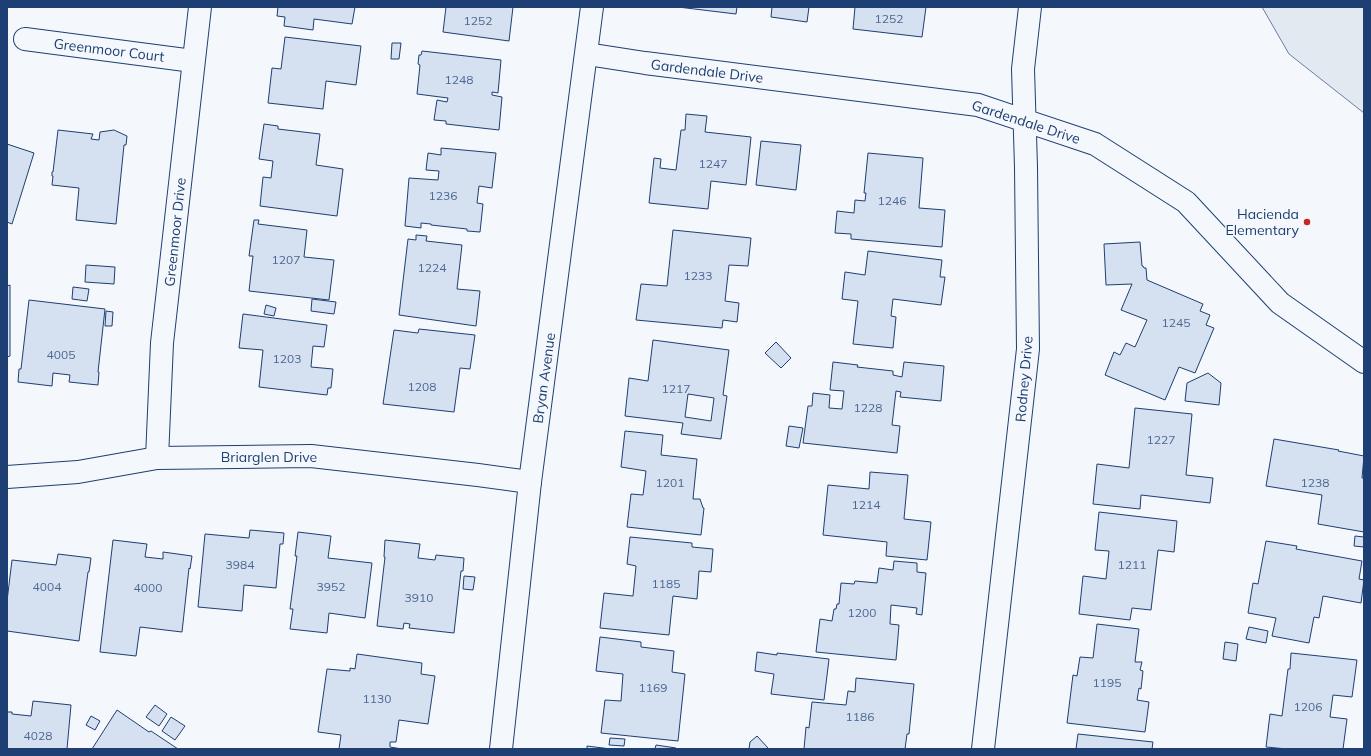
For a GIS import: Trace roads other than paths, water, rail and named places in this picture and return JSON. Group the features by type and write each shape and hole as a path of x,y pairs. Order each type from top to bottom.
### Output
{"street":[{"name":"Greenmoor Drive","path":"157,458 162,343 200,7"},
{"name":"Bryan Avenue","path":"501,749 530,482 592,7"},
{"name":"Rodney Drive","path":"984,749 1028,348 1026,167 1023,69 1030,7"},
{"name":"Greenmoor Court","path":"25,39 193,61"},
{"name":"Gardendale Drive","path":"587,54 645,63 978,104 1094,144 1186,202 1280,303 1364,362"},
{"name":"Briarglen Drive","path":"7,477 78,472 157,458 311,456 530,482"}],"place":[{"name":"Hacienda Elementary","path":"1307,222"}]}
